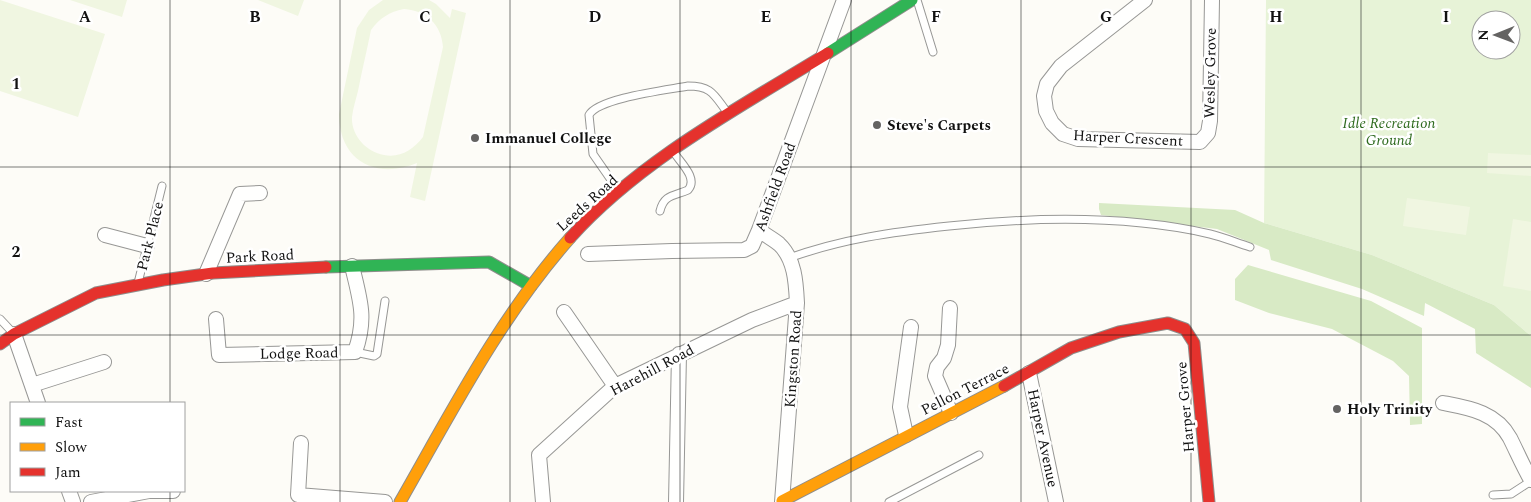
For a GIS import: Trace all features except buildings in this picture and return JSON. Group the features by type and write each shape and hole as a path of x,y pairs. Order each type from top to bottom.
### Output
{"street":[{"name":"Ashfield Road","path":"588,254 744,250 752,246 844,0"},
{"name":"Leeds Road","path":"400,502 491,341 530,286 563,246 602,205 729,113 912,0"},
{"name":"Harper Crescent","path":"1144,0 1061,66 1047,84 1044,96 1046,111 1052,123 1063,134 1078,139 1200,142"},
{"name":"Wesley Grove","path":"1200,142 1208,133 1210,121 1212,0"},
{"path":"206,274 240,194 260,193"},
{"name":"Kingston Road","path":"759,230 779,244 789,258 794,274 797,303 782,501"},
{"path":"106,235 147,246"},
{"name":"Park Road","path":"0,344 14,334 96,293 206,274 352,266 489,262 530,286"},
{"name":"Lodge Road","path":"216,319 220,355 355,352 360,337 362,314 352,266"},
{"name":"Harehill Road","path":"543,502 538,455 614,386 752,320 797,303"},
{"path":"950,308 947,352 937,367 935,376 951,412"},
{"path":"564,312 614,386"},
{"name":"Pellon Terrace","path":"782,501 1029,373 1071,348 1119,332 1168,323"},
{"name":"Harper Grove","path":"1168,323 1184,329 1194,343 1208,502"},
{"path":"906,436 900,407 911,327"},
{"path":"14,334 38,402"},
{"path":"676,502 679,354"},
{"path":"32,385 104,362"},
{"name":"Harper Avenue","path":"1029,373 1056,502"},
{"path":"1443,403 1472,409 1484,413 1495,420 1504,428 1510,438 1522,466 1531,481"},
{"path":"301,443 298,499 385,502"},
{"path":"92,502 144,492"}],"lane":[{"path":"917,0 933,52"},
{"path":"620,192 593,154 589,115 595,107 613,100 688,86 701,86 711,92 729,113"},
{"path":"660,211 664,200 669,196 688,190 692,184 691,178 673,152"},
{"name":"Park Place","path":"138,285 162,186"},
{"path":"789,258 834,243 858,238 974,223 1046,220 1078,220 1172,227 1212,234 1250,247"},
{"path":"355,352 374,356 377,354 385,301"},
{"path":"0,319 14,334"},
{"path":"889,502 979,455"},
{"path":"1493,495 1511,494 1531,481"}],"green space":[{"path":"0,0 105,34 78,117 0,91"},
{"path":"70,0 127,0 122,17"},
{"path":"258,0 304,0 298,16"},
{"path":"383,0 429,0 436,4 450,18 452,9 466,13 425,201 410,197 417,163 402,168 374,167 353,155 345,144 339,114 357,28 369,10","holes":["404,9 426,16 436,25 443,47 423,137 406,152 390,156 384,155 371,150 361,142 352,124 353,110 371,30 381,19 389,14"]},
{"name":"Idle Recreation Ground","path":"1266,0 1531,0 1531,336 1494,305 1372,255 1264,223"},
{"path":"1488,153 1531,155 1531,176 1487,173"},
{"path":"1407,198 1470,207 1466,235 1403,226"},
{"path":"1099,203 1235,210 1264,223 1372,255 1494,305 1531,336 1531,388 1476,353 1475,329 1425,303 1424,316 1362,289 1271,260 1269,250 1217,229 1101,215"},
{"path":"1513,219 1531,222 1531,291 1503,286"},
{"path":"1248,265 1371,301 1422,328 1422,424 1410,425 1409,376 1393,361 1332,329 1269,313 1235,300 1235,279"}],"traffic: fast":[{"path":"828,53 912,0"},
{"path":"326,267 489,262 531,286"}],"traffic: slow":[{"path":"400,502 458,399 499,332 545,268 570,238"},
{"path":"782,501 1004,386"}],"traffic: jam":[{"path":"570,238 627,184 659,159 692,136 828,53"},
{"path":"0,344 14,334 96,293 163,280 213,273 326,267"},
{"path":"1004,386 1071,348 1119,332 1168,323 1185,329 1194,343 1209,502"}],"place":[{"name":"Steve's Carpets","path":"877,125"},
{"name":"Immanuel College","path":"475,138"},
{"name":"Holy Trinity","path":"1337,409"}]}
